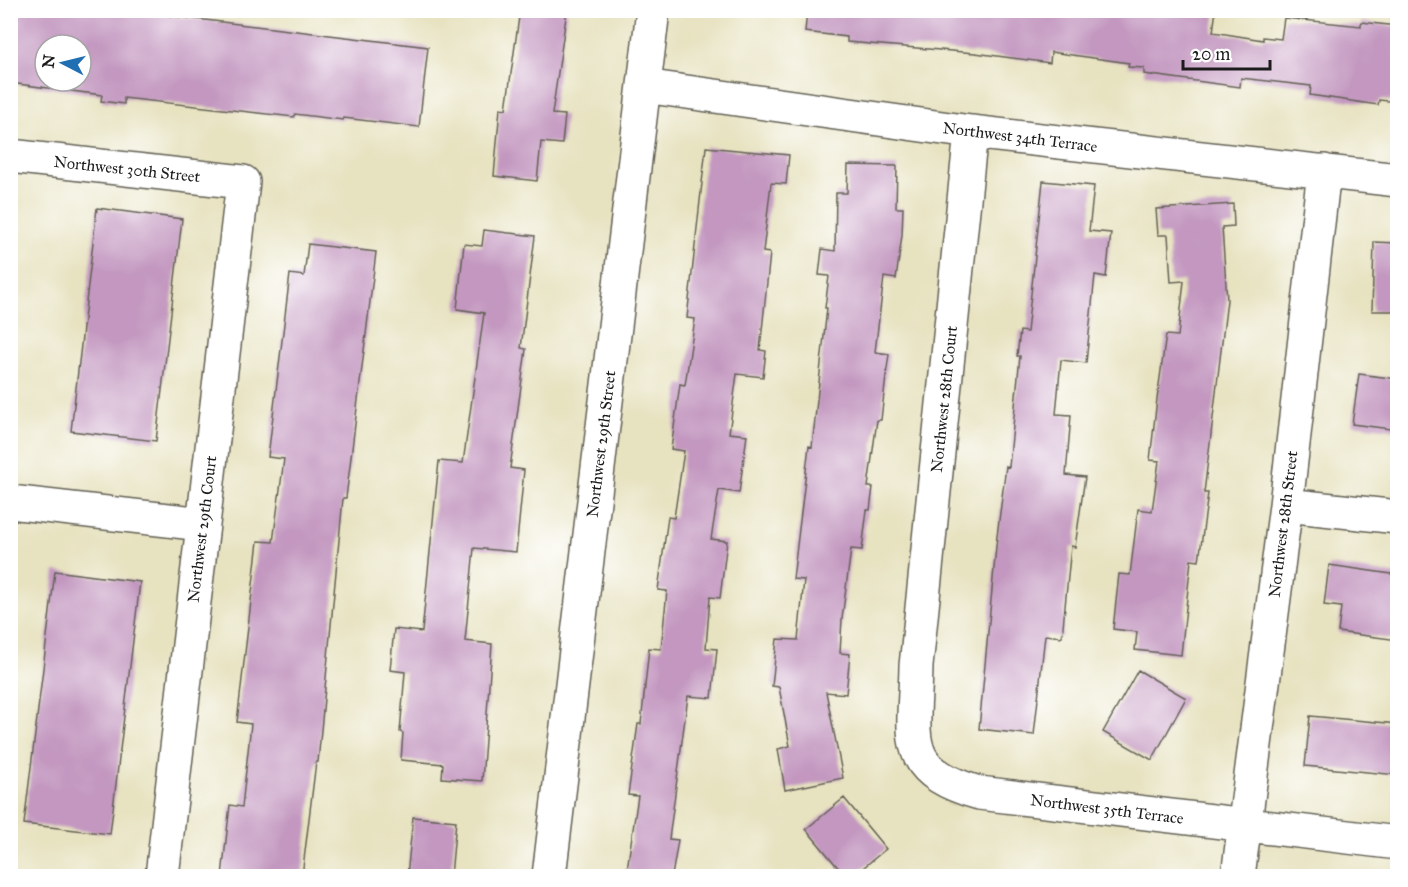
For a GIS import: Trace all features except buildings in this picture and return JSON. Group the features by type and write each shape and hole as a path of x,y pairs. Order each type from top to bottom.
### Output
{"street":[{"name":"Northwest 29th Street","path":"549,876 653,10"},
{"name":"Northwest 34th Terrace","path":"644,86 971,132 1398,180"},
{"name":"Northwest 28th Court","path":"916,666 971,132"},
{"name":"Northwest 30th Street","path":"10,156 243,182"},
{"name":"Northwest 28th Street","path":"1238,876 1286,505 1324,171"},
{"name":"Northwest 29th Court","path":"162,876 243,182"},
{"path":"10,502 203,524"},
{"path":"1286,505 1398,517"},
{"name":"Northwest 35th Terrace","path":"916,666 915,749 924,765 949,784 979,793 1398,843"}]}
